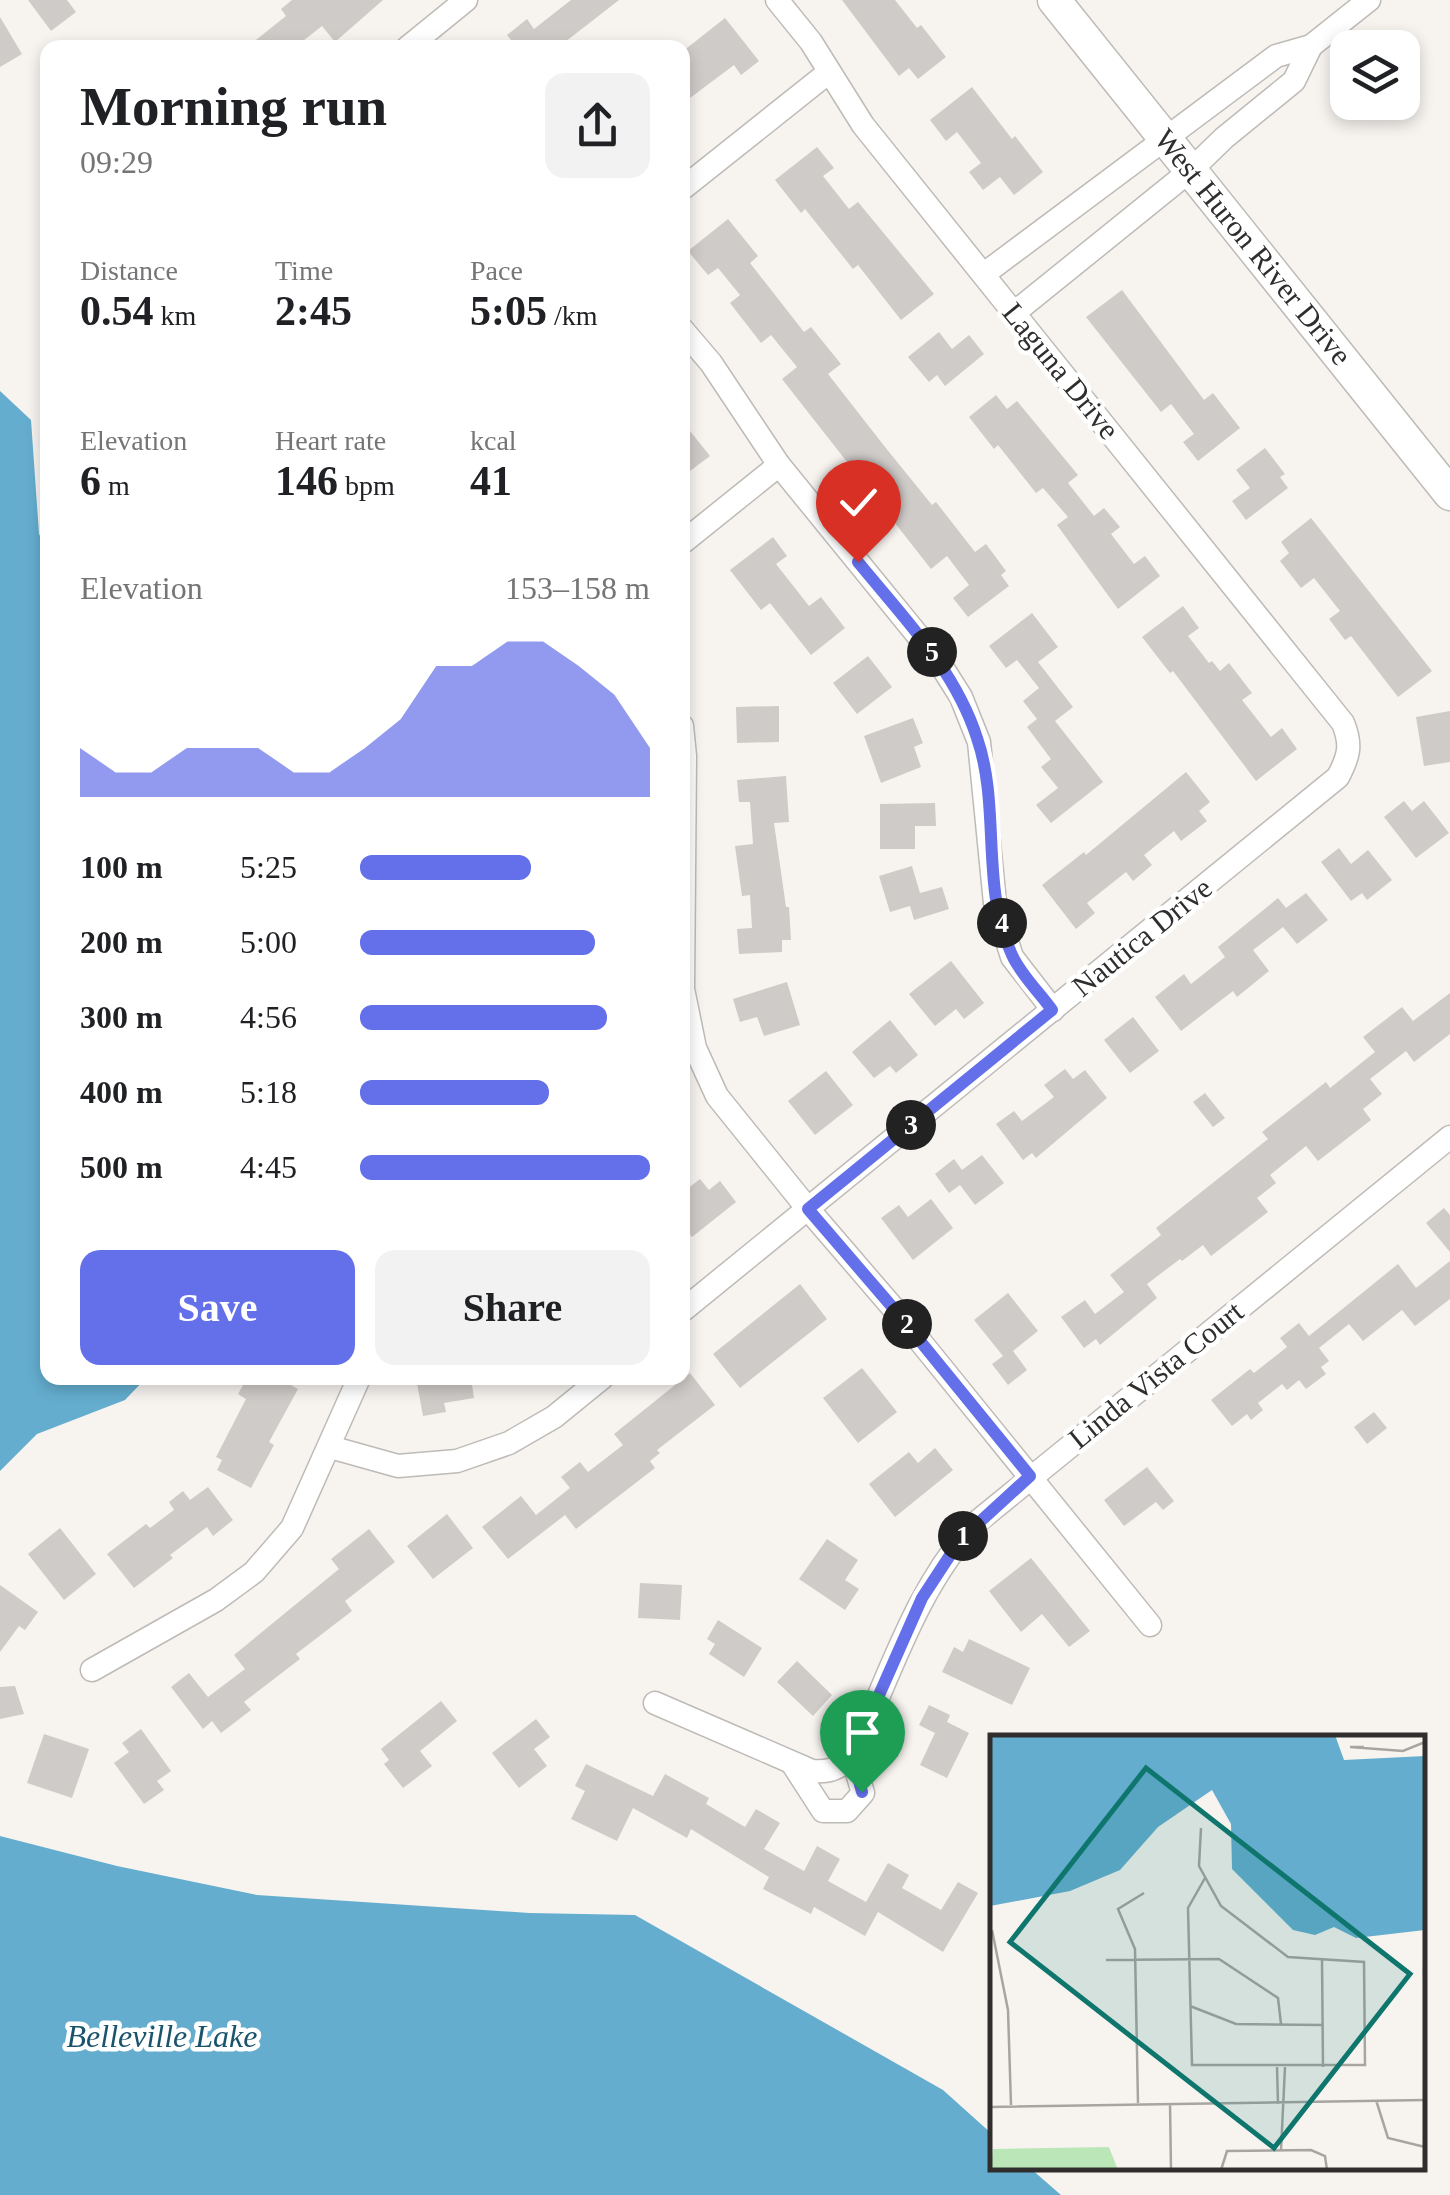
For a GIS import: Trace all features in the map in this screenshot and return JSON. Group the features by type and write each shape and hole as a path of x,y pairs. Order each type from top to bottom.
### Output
{"main road":[{"name":"West Huron River Drive","path":"1054,0 1450,494"}],"street":[{"path":"417,40 466,0"},
{"name":"Laguna Drive","path":"777,0 811,42 863,124 1343,723 1350,740"},
{"path":"984,274 1276,56 1311,46 1369,0"},
{"path":"1014,313 1294,81 1311,46"},
{"path":"690,183 829,72"},
{"path":"690,338 779,465 937,659 962,697 979,742 996,902 1012,957 1052,1010"},
{"path":"690,536 779,465"},
{"name":"Nautica Drive","path":"690,1305 1338,777 1349,756 1350,740"},
{"path":"690,1024 695,1048 717,1096 1150,1626"},
{"name":"Linda Vista Court","path":"792,1763 823,1812 847,1811 862,1792 852,1756 922,1598 940,1566 977,1522 1450,1137"},
{"path":"92,1670 216,1600 254,1572 292,1528 357,1385"},
{"path":"330,1447 398,1466 457,1461 510,1443 554,1416 593,1385"},
{"path":"655,1704 822,1772 842,1766 852,1756"}],"water":[{"path":"0,391 31,420 40,536 40,1385 139,1385 125,1400 37,1434 0,1471"},
{"name":"Belleville Lake","path":"0,1836 117,1866 257,1895 529,1913 635,1915 943,2090 990,2132 990,2170 1032,2170 1061,2195 0,2195"}],"building":[{"path":"28,0 67,0 76,12 51,31"},
{"path":"292,0 383,0 337,40 322,26 304,40 256,40 286,16 281,9"},
{"path":"571,0 619,0 568,40 511,40 507,35 527,19 534,29"},
{"path":"842,0 895,0 946,57 918,79 909,68 899,76"},
{"path":"0,17 22,54 0,67"},
{"path":"725,18 759,61 741,75 734,65 690,98 690,46"},
{"path":"972,87 1043,172 1014,195 1000,177 983,190 969,172 981,163 957,132 946,141 930,120"},
{"path":"817,147 834,168 823,176 849,209 858,202 934,294 901,320 858,265 853,269 805,209 801,213 775,180"},
{"path":"728,219 758,256 750,263 804,332 811,327 841,364 828,374 932,505 936,502 975,552 986,544 1006,571 1001,575 1009,586 968,617 953,598 969,585 947,556 931,569 782,379 797,367 771,335 761,343 730,303 740,295 718,268 708,275 690,249"},
{"path":"1122,290 1204,400 1213,393 1240,428 1198,461 1183,442 1194,434 1171,404 1161,412 1086,317"},
{"path":"939,332 952,349 969,335 984,354 945,386 937,375 929,382 908,357"},
{"path":"996,395 1007,409 1017,401 1078,475 1068,483 1094,516 1104,508 1120,527 1111,534 1134,564 1145,556 1160,576 1118,609 1057,525 1068,517 1043,488 1036,493 998,445 994,449 969,417"},
{"path":"690,431 710,456 690,471"},
{"path":"1265,448 1285,474 1280,477 1288,488 1246,520 1232,501 1250,488 1236,470"},
{"path":"1311,518 1432,671 1398,697 1351,636 1345,640 1329,619 1340,611 1314,578 1301,588 1280,561 1289,553 1281,542"},
{"path":"773,537 787,556 776,564 809,606 821,597 845,628 811,655 770,603 761,610 730,570"},
{"path":"1183,606 1199,628 1188,636 1209,663 1212,661 1220,671 1229,663 1252,693 1242,700 1271,737 1282,728 1297,749 1256,781 1173,671 1170,673 1142,637"},
{"path":"1032,613 1058,647 1038,662 1073,707 1055,721 1103,782 1051,823 1036,805 1058,788 1041,767 1051,759 1027,727 1037,719 1023,701 1039,688 1017,660 1006,668 989,646"},
{"path":"868,656 892,687 857,714 833,683"},
{"path":"779,706 779,742 737,743 736,707"},
{"path":"1450,711 1450,762 1424,766 1416,717"},
{"path":"913,718 923,743 914,747 921,767 881,783 864,736"},
{"path":"1186,772 1210,802 1199,811 1207,821 1181,841 1174,831 1144,855 1152,865 1133,881 1126,872 1087,903 1095,913 1076,929 1042,885 1084,852 1086,855"},
{"path":"786,776 789,822 774,823 791,940 782,940 782,952 739,954 737,929 752,928 750,895 742,896 735,846 753,844 750,802 739,802 737,780"},
{"path":"1404,801 1412,811 1424,801 1449,833 1416,858 1384,817"},
{"path":"935,803 936,826 915,826 915,849 880,849 880,804"},
{"path":"1339,848 1351,864 1368,850 1392,880 1367,900 1362,893 1351,901 1321,862"},
{"path":"912,866 920,893 942,887 949,909 914,920 910,906 890,912 879,876"},
{"path":"1306,893 1328,920 1297,944 1283,927 1253,950 1269,971 1237,997 1233,991 1181,1031 1155,997 1184,974 1191,984 1225,957 1218,947 1278,898 1286,908"},
{"path":"951,961 984,1003 964,1019 956,1009 935,1026 909,994"},
{"path":"787,982 800,1025 764,1036 757,1017 740,1022 733,999"},
{"path":"1450,993 1450,1034 1414,1062 1406,1051 1370,1079 1382,1094 1363,1109 1371,1120 1318,1161 1306,1146 1270,1175 1276,1183 1257,1198 1268,1212 1211,1256 1203,1245 1180,1259 1147,1284 1157,1298 1100,1345 1096,1339 1084,1348 1061,1317 1085,1300 1095,1314 1124,1292 1110,1275 1161,1235 1156,1228 1268,1139 1262,1132 1326,1082 1330,1088 1375,1052 1363,1037 1402,1007 1413,1021"},
{"path":"1133,1017 1159,1051 1130,1073 1104,1040"},
{"path":"890,1020 918,1055 896,1073 890,1066 874,1078 852,1052"},
{"path":"1065,1069 1073,1079 1085,1070 1107,1098 1036,1158 1032,1153 1023,1160 996,1124 1014,1111 1022,1121 1054,1097 1044,1085"},
{"path":"826,1071 853,1105 815,1135 788,1101"},
{"path":"1205,1093 1225,1118 1213,1127 1193,1102"},
{"path":"982,1155 1004,1183 975,1205 960,1185 949,1193 935,1174 954,1159 962,1170"},
{"path":"700,1179 709,1190 720,1181 736,1202 692,1237 690,1235 690,1187"},
{"path":"931,1199 953,1228 913,1260 881,1218 899,1205 908,1217"},
{"path":"1444,1208 1450,1215 1450,1252 1426,1223"},
{"path":"1450,1261 1450,1299 1415,1326 1402,1310 1363,1341 1349,1324 1319,1348 1329,1361 1321,1367 1326,1374 1306,1389 1299,1380 1287,1390 1282,1384 1258,1403 1263,1410 1251,1420 1247,1414 1232,1426 1211,1400 1250,1369 1254,1373 1287,1347 1280,1338 1299,1323 1309,1336 1398,1264 1416,1288"},
{"path":"800,1284 827,1319 740,1388 713,1354"},
{"path":"1008,1293 1038,1331 1013,1351 1027,1370 1008,1385 992,1364 1003,1356 974,1320"},
{"path":"862,1368 897,1412 858,1443 823,1398"},
{"path":"690,1373 715,1405 657,1450 660,1453 650,1461 655,1468 576,1529 565,1515 508,1559 482,1527 521,1496 536,1515 570,1488 561,1477 580,1462 588,1472 623,1445 614,1434 675,1385 690,1385"},
{"path":"243,1385 291,1385 298,1389 269,1442 274,1445 251,1488 217,1470 222,1460 216,1457 246,1399 238,1394"},
{"path":"417,1385 472,1385 474,1398 444,1403 446,1412 423,1416"},
{"path":"1374,1412 1387,1428 1367,1444 1354,1427"},
{"path":"935,1448 953,1470 895,1517 869,1484 909,1452 918,1463"},
{"path":"1147,1467 1174,1501 1163,1510 1156,1502 1124,1526 1104,1500"},
{"path":"208,1487 233,1520 213,1536 207,1527 134,1588 107,1554 146,1524 150,1528 174,1510 169,1502 183,1491 190,1500"},
{"path":"447,1514 473,1548 433,1579 407,1546"},
{"path":"60,1528 96,1574 64,1600 28,1554"},
{"path":"369,1529 395,1562 345,1601 352,1611 296,1654 300,1659 244,1702 251,1710 221,1733 212,1721 203,1729 171,1687 189,1673 208,1697 245,1669 234,1655 339,1569 331,1559"},
{"path":"827,1539 858,1560 845,1580 859,1589 845,1610 799,1579"},
{"path":"1031,1558 1090,1631 1069,1647 1042,1614 1021,1632 989,1591"},
{"path":"640,1583 682,1585 680,1620 638,1618"},
{"path":"0,1585 38,1612 25,1630 19,1626 0,1652"},
{"path":"718,1620 762,1648 744,1677 709,1654 715,1644 707,1639"},
{"path":"969,1639 1030,1668 1012,1705 942,1672 954,1647 963,1652"},
{"path":"797,1661 832,1695 813,1716 777,1682"},
{"path":"15,1686 24,1714 0,1719 0,1687"},
{"path":"441,1701 457,1721 420,1751 432,1766 403,1788 384,1764 389,1760 381,1749"},
{"path":"929,1705 950,1715 947,1722 969,1733 947,1778 920,1765 935,1733 919,1725"},
{"path":"536,1719 550,1737 534,1749 547,1766 519,1788 492,1753"},
{"path":"141,1729 171,1771 157,1781 164,1790 144,1804 114,1763 129,1752 122,1743"},
{"path":"44,1734 89,1749 72,1798 27,1783"},
{"path":"586,1764 653,1796 665,1774 709,1798 706,1804 745,1827 756,1809 780,1823 764,1849 804,1871 817,1846 840,1859 828,1881 866,1902 888,1863 909,1875 902,1888 941,1910 958,1882 978,1893 943,1952 878,1912 865,1936 814,1907 811,1914 763,1889 769,1877 691,1829 687,1838 633,1808 617,1841 571,1819 585,1791 575,1786"}],"route":[{"path":"858,562 937,659 962,697 979,742 996,902 1012,957 1052,1010 808,1209 1030,1476 960,1540 922,1598 852,1756 862,1792"}]}
